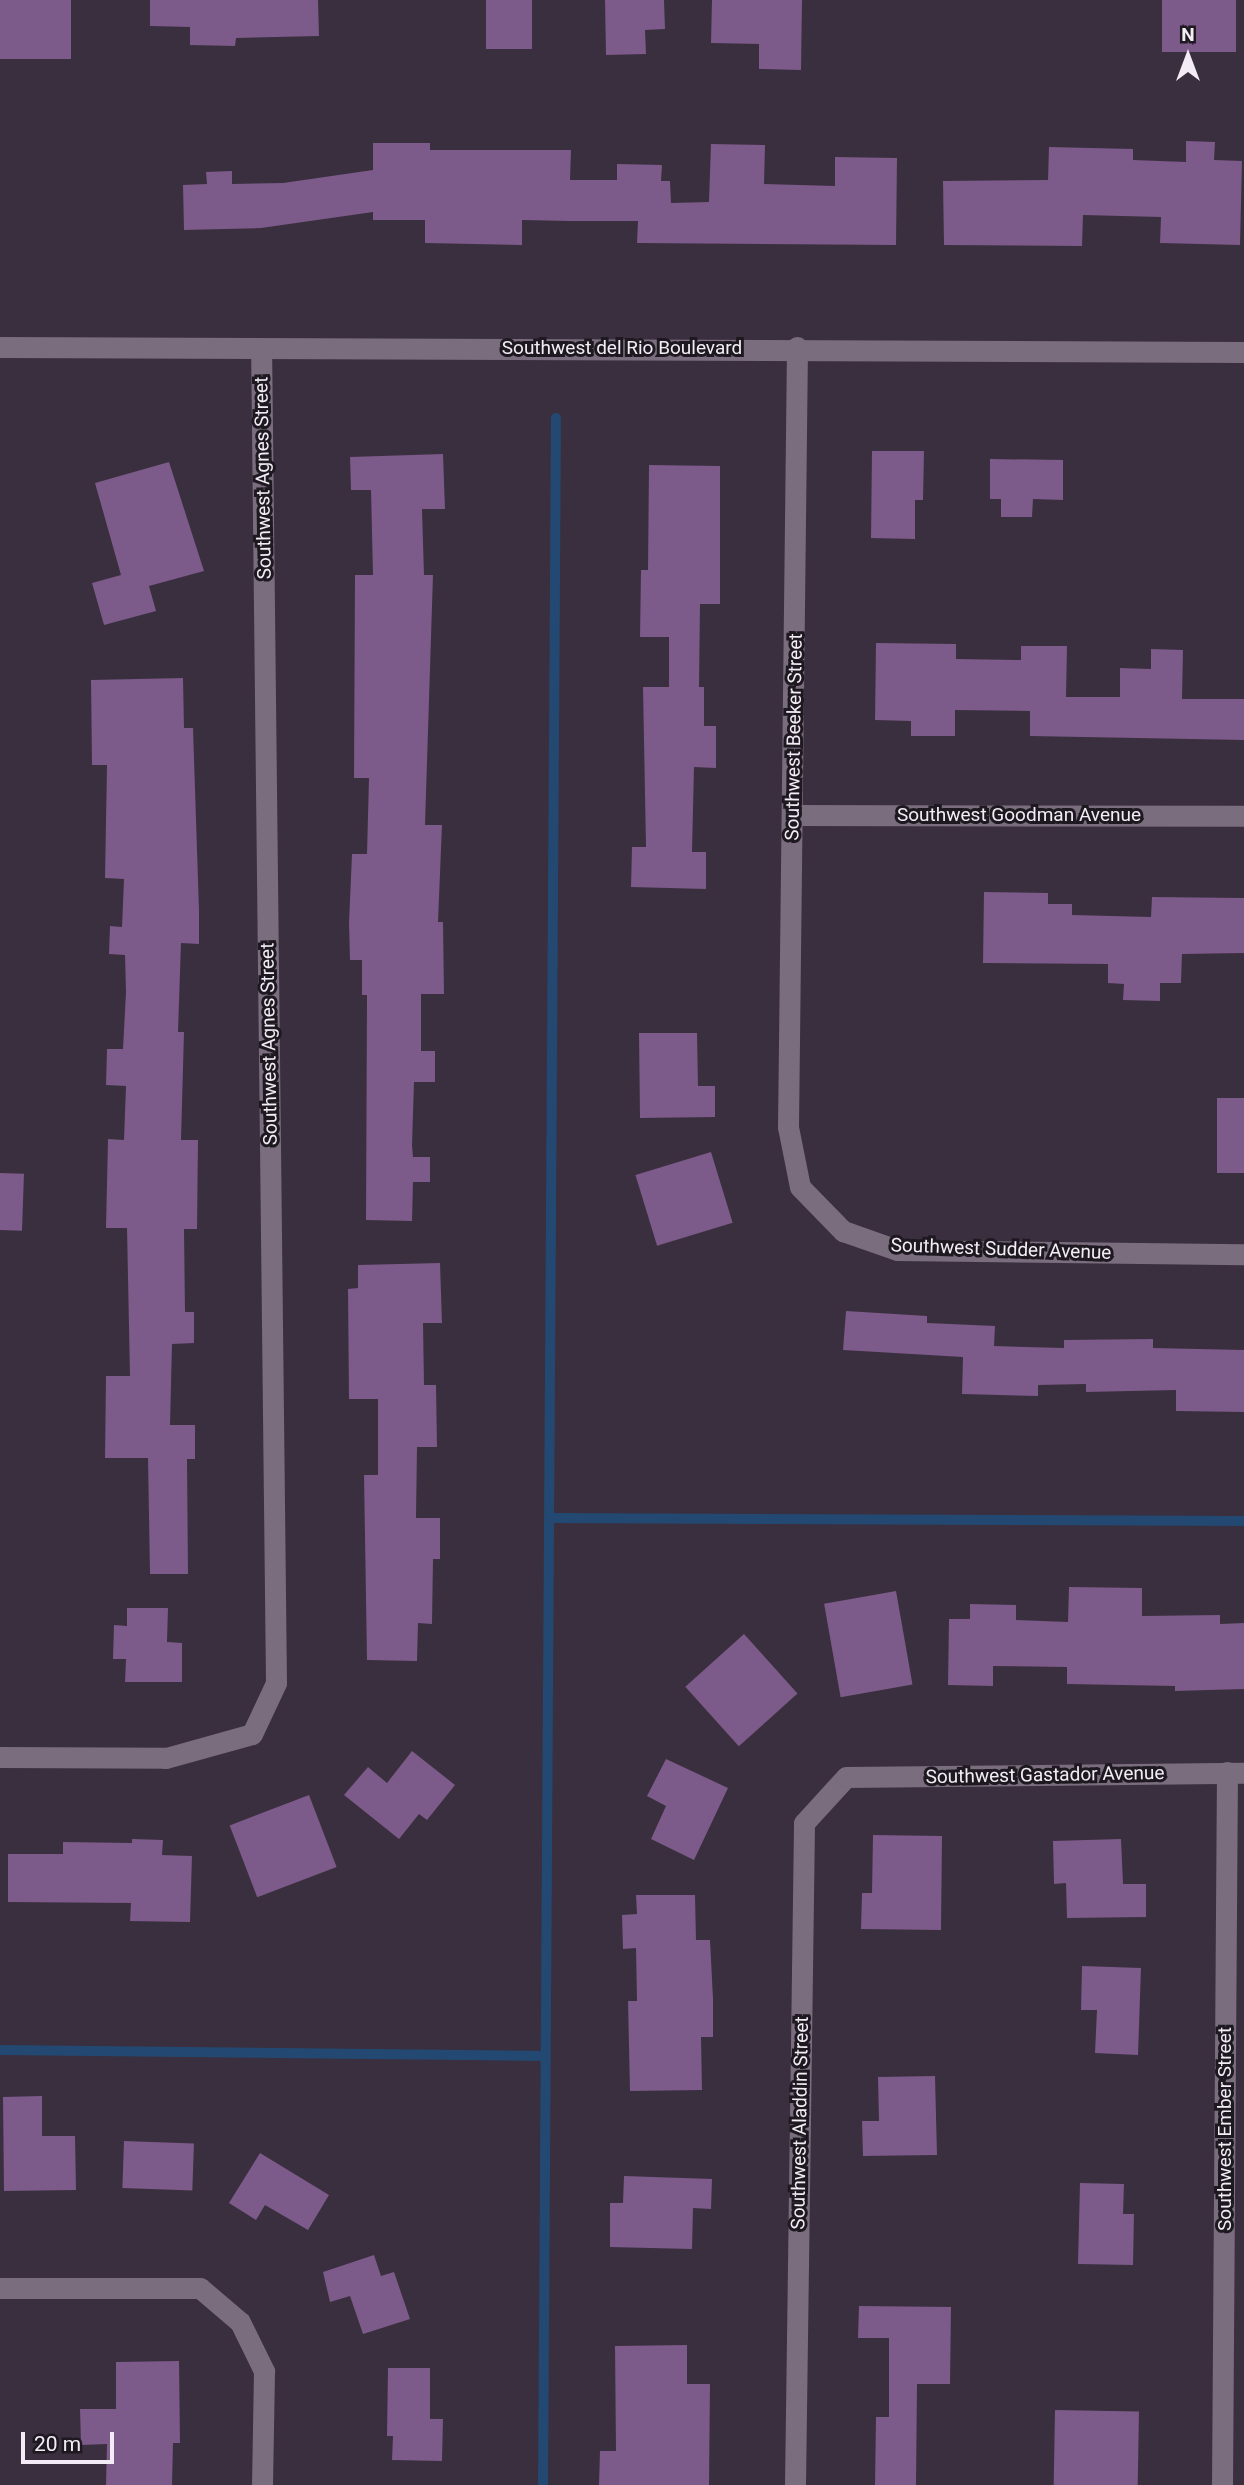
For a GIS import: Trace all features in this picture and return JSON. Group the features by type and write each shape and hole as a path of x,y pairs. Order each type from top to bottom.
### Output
{"street":[{"name":"Southwest del Rio Boulevard","path":"0,347 261,350 797,347 1244,352"},
{"name":"Southwest Beeker Street","path":"788,1127 797,347"},
{"name":"Southwest Agnes Street","path":"0,1756 166,1758 252,1734 276,1683 261,350"},
{"name":"Southwest Goodman Avenue","path":"793,815 1244,816"},
{"name":"Southwest Sudder Avenue","path":"788,1127 800,1187 836,1225 868,1242 937,1252 1244,1254"},
{"name":"Southwest Gastador Avenue","path":"846,1777 1236,1772"},
{"name":"Southwest Ember Street","path":"1222,2485 1236,1772"},
{"name":"Southwest Aladdin Street","path":"795,2485 804,1823 846,1777"},
{"path":"0,2288 200,2288 240,2322 264,2371 262,2485"}],"building":[{"path":"0,0 71,0 71,59 0,59"},
{"path":"150,0 318,0 319,36 236,38 235,46 190,45 190,27 150,26"},
{"path":"486,0 532,0 532,49 486,49"},
{"path":"605,0 664,0 665,29 645,30 646,54 606,55"},
{"path":"712,0 802,0 801,70 759,69 759,44 711,43"},
{"path":"1162,0 1236,0 1236,52 1162,52"},
{"path":"1186,141 1215,142 1214,160 1242,161 1240,245 1160,243 1161,217 1083,215 1082,246 944,245 943,181 1048,180 1049,147 1133,149 1133,160 1186,162"},
{"path":"373,143 430,143 430,150 571,150 570,180 617,180 617,164 662,165 661,181 670,181 671,203 709,202 711,144 765,145 764,184 835,186 835,157 897,158 896,245 637,243 638,221 522,220 522,245 425,243 425,220 373,220 373,212 261,228 184,230 183,185 207,184 206,172 232,171 232,184 283,183 373,170"},
{"path":"872,451 924,451 923,500 915,500 915,539 871,538"},
{"path":"443,454 445,509 422,509 424,575 433,575 425,825 442,825 438,922 443,922 444,994 421,994 421,1051 435,1051 435,1082 414,1082 412,1145 413,1157 430,1157 430,1182 413,1182 412,1221 366,1220 367,995 362,995 362,960 350,960 349,923 352,854 367,854 369,778 354,778 355,575 373,575 371,490 351,490 350,457"},
{"path":"990,459 1063,460 1063,500 1033,499 1032,517 1001,517 1001,499 990,499"},
{"path":"169,462 204,571 149,586 156,611 104,625 92,583 121,575 95,483"},
{"path":"649,465 720,466 720,604 700,604 699,687 704,687 704,726 716,726 716,768 694,767 692,852 706,852 706,889 631,887 632,847 646,847 643,687 669,687 669,637 640,637 641,570 648,570"},
{"path":"876,643 956,644 956,659 1021,660 1021,646 1067,646 1066,697 1120,697 1120,668 1151,669 1151,649 1183,650 1182,699 1244,699 1244,740 1030,736 1030,711 955,710 955,736 911,736 911,721 875,720"},
{"path":"183,678 184,728 193,728 199,944 181,943 178,1032 184,1032 181,1140 198,1140 197,1229 184,1229 185,1312 194,1312 194,1343 172,1344 170,1425 195,1425 195,1459 187,1459 188,1574 150,1574 148,1458 105,1458 106,1376 130,1376 127,1228 106,1228 108,1139 124,1140 126,1086 106,1085 107,1049 123,1049 125,955 109,954 110,926 122,927 124,879 105,878 107,765 92,765 91,680"},
{"path":"984,892 1048,893 1048,904 1072,904 1072,915 1151,917 1152,897 1244,898 1244,953 1182,954 1181,983 1160,983 1160,1001 1123,1000 1124,984 1108,983 1108,964 983,963"},
{"path":"639,1033 697,1033 698,1086 715,1086 715,1117 640,1118"},
{"path":"1217,1098 1244,1098 1244,1173 1217,1173"},
{"path":"711,1152 733,1223 657,1246 635,1175"},
{"path":"0,1173 24,1174 22,1231 0,1230"},
{"path":"440,1263 442,1323 423,1323 424,1385 436,1385 437,1447 417,1447 416,1518 440,1518 440,1559 433,1559 432,1624 418,1623 417,1661 367,1660 364,1475 378,1475 378,1399 349,1399 348,1289 358,1288 358,1265"},
{"path":"846,1311 927,1316 927,1323 995,1326 994,1346 1064,1348 1064,1340 1153,1339 1153,1348 1244,1350 1244,1412 1176,1411 1176,1390 1086,1392 1086,1384 1038,1385 1038,1396 962,1394 963,1357 843,1350"},
{"path":"1069,1587 1142,1588 1142,1616 1220,1615 1220,1624 1244,1623 1244,1689 1175,1691 1175,1686 1067,1684 1067,1667 993,1666 993,1686 948,1685 949,1619 970,1619 970,1604 1016,1605 1016,1620 1068,1622"},
{"path":"896,1591 912,1685 841,1697 824,1604"},
{"path":"127,1608 168,1608 167,1642 182,1643 182,1682 125,1682 126,1659 113,1659 114,1625 127,1626"},
{"path":"744,1634 798,1693 739,1746 685,1687"},
{"path":"412,1751 455,1785 427,1820 419,1814 399,1839 344,1795 368,1767 387,1783"},
{"path":"666,1759 728,1788 694,1860 651,1839 666,1806 647,1796"},
{"path":"309,1795 337,1867 257,1897 230,1825"},
{"path":"873,1835 942,1836 941,1930 861,1929 862,1893 872,1893"},
{"path":"132,1839 163,1840 162,1855 192,1856 190,1922 130,1921 131,1903 8,1902 8,1854 63,1854 63,1842 132,1843"},
{"path":"1121,1839 1123,1884 1146,1884 1146,1917 1067,1918 1066,1883 1054,1884 1053,1841"},
{"path":"636,1895 695,1895 696,1940 710,1940 713,1999 713,2037 701,2037 702,2090 630,2091 628,2001 637,2001 636,1948 623,1949 622,1915 637,1914"},
{"path":"1082,1966 1141,1968 1138,2055 1095,2053 1097,2010 1081,2010"},
{"path":"935,2076 937,2155 863,2156 862,2121 879,2121 878,2077"},
{"path":"42,2096 42,2136 75,2136 76,2190 4,2191 3,2097"},
{"path":"124,2141 194,2143 192,2190 122,2188"},
{"path":"260,2153 329,2195 308,2230 265,2205 256,2220 229,2203"},
{"path":"624,2176 712,2179 711,2209 693,2208 692,2249 610,2247 610,2203 623,2203"},
{"path":"1080,2183 1124,2184 1123,2214 1134,2214 1133,2265 1078,2264"},
{"path":"374,2255 381,2276 394,2272 410,2319 363,2334 350,2296 330,2302 323,2272"},
{"path":"859,2306 951,2307 950,2384 917,2384 916,2485 875,2485 876,2417 889,2417 889,2338 858,2338"},
{"path":"687,2345 687,2384 710,2384 709,2485 599,2485 600,2451 616,2451 615,2346"},
{"path":"179,2361 180,2443 173,2443 172,2485 106,2485 107,2444 81,2445 80,2409 116,2409 116,2362"},
{"path":"388,2368 430,2368 430,2419 443,2419 442,2461 392,2460 393,2436 387,2436"},
{"path":"1055,2410 1139,2411 1138,2485 1054,2485"}],"waterway":[{"path":"543,2485 556,418"},
{"path":"549,1518 1244,1521"},
{"path":"0,2050 546,2056"}]}
